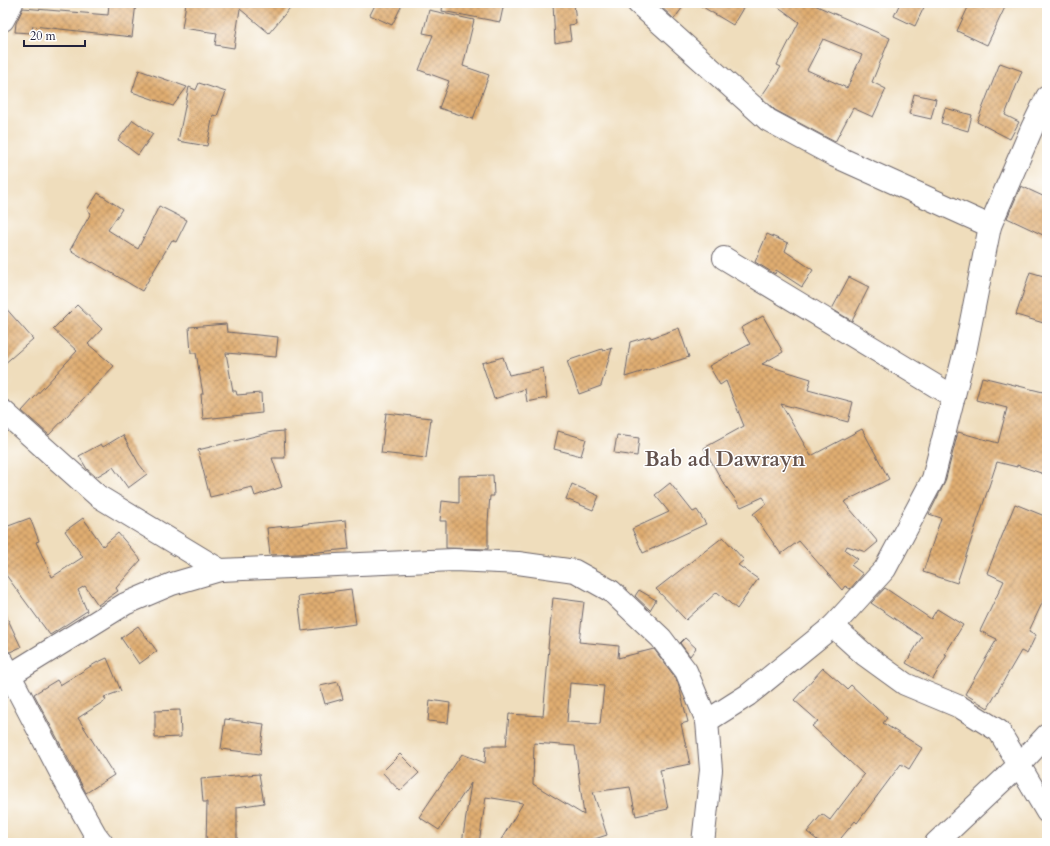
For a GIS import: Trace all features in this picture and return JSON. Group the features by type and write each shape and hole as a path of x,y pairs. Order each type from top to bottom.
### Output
{"street":[{"path":"3,20 12,3"},
{"path":"638,3 768,120 835,156 990,226"},
{"path":"707,721 748,695 833,626 885,569 933,479 966,347 990,226 1047,97"},
{"path":"724,258 954,397"},
{"path":"3,411 98,496 220,570"},
{"path":"102,843 95,834 64,779 6,669 125,604 172,584 220,570 454,560 518,564 575,571 611,591 661,638 686,672 707,721 711,770 703,843"},
{"path":"833,626 866,655 905,684 960,707 999,731 1020,764 1047,812"},
{"path":"936,843 1020,764 1047,735"}],"building":[{"path":"109,3 136,3 132,37 33,26 31,33 15,32 16,23 23,8 108,15"},
{"path":"186,3 294,3 269,33 240,9 234,48 215,45 217,33 182,28"},
{"path":"376,3 403,3 392,25 370,15"},
{"path":"443,3 504,3 500,22 442,11"},
{"path":"553,3 574,3 576,24 569,25 571,40 555,43"},
{"path":"657,3 686,3 674,19"},
{"path":"696,3 746,3 733,25"},
{"path":"773,3 810,3 890,38 872,82 886,89 873,117 853,108 835,142 775,110 761,97 781,67 777,65 799,22","holes":["823,39 862,55 847,88 807,70"]},
{"path":"900,3 926,3 915,26 894,16"},
{"path":"970,3 1007,3 987,45 957,31"},
{"path":"429,10 474,20 463,66 489,75 473,119 439,108 449,81 419,70 433,35 423,33"},
{"path":"1000,63 1022,71 1005,115 1019,122 1010,139 977,122"},
{"path":"139,70 187,87 173,106 132,92"},
{"path":"199,83 226,92 217,116 213,115 207,146 178,141 189,87 196,90"},
{"path":"914,94 936,99 931,119 909,114"},
{"path":"945,108 972,115 968,131 941,123"},
{"path":"133,120 153,134 138,155 118,140"},
{"path":"1021,186 1047,198 1047,226 1043,235 1007,218"},
{"path":"98,193 122,209 108,230 138,249 159,206 187,220 176,242 172,240 142,291 70,250 91,213 87,210"},
{"path":"767,234 788,243 785,251 813,270 802,287 776,270 775,274 755,262"},
{"path":"1030,272 1047,277 1047,324 1016,315"},
{"path":"849,277 869,287 852,321 832,309"},
{"path":"3,305 33,339 3,365"},
{"path":"77,305 102,329 88,344 114,366 49,435 22,411 77,351 53,329"},
{"path":"763,316 783,352 762,364 811,379 808,390 853,402 848,422 781,404 811,456 862,429 889,479 844,502 878,542 866,552 847,546 845,550 858,559 851,565 863,574 850,589 845,586 842,590 799,541 781,554 753,514 767,503 763,497 741,507 722,481 704,448 744,426 726,381 720,385 709,366 750,344 741,328"},
{"path":"226,324 227,332 278,337 276,357 226,353 233,391 236,391 237,395 261,393 262,413 203,419 201,394 203,394 196,353 191,353 189,327"},
{"path":"679,328 689,357 625,377 630,342 650,336 651,338"},
{"path":"612,348 601,386 579,394 567,361 602,349 603,351"},
{"path":"503,357 509,375 543,368 547,398 527,402 525,389 494,399 482,363"},
{"path":"982,377 1047,393 1047,475 1017,465 1017,467 997,462 957,583 923,572 941,518 929,514 945,482 958,432 998,443 1007,408 976,400"},
{"path":"386,413 431,418 426,458 381,453"},
{"path":"284,431 285,458 272,458 282,487 255,496 252,487 210,497 198,450 272,432"},
{"path":"558,431 586,439 581,456 554,449"},
{"path":"123,435 139,464 147,474 128,488 113,467 96,477 87,469 79,456 101,444 103,447"},
{"path":"617,435 639,438 637,456 614,453"},
{"path":"493,475 494,496 490,496 488,549 446,548 446,521 440,521 442,501 459,503 459,476"},
{"path":"670,483 693,512 697,510 706,524 643,553 632,529 669,512 655,495"},
{"path":"572,484 599,496 593,510 566,499"},
{"path":"1015,504 1047,517 1047,593 1029,631 1036,635 1027,654 1021,651 988,708 965,694 997,639 980,631 1004,581 987,573"},
{"path":"30,518 39,541 36,542 52,577 83,557 65,531 83,518 103,546 118,533 141,560 116,588 118,591 98,605 85,586 78,590 87,611 50,635 3,571 3,528"},
{"path":"346,520 349,549 270,555 267,528"},
{"path":"723,537 744,560 738,565 758,579 737,609 717,592 686,620 656,589"},
{"path":"885,588 931,619 937,609 963,625 945,654 947,655 933,679 906,663 922,637 871,603"},
{"path":"351,589 356,624 302,631 298,596"},
{"path":"639,590 656,600 650,610 635,596"},
{"path":"553,598 584,602 579,642 619,646 618,658 654,649 678,683 688,722 681,724 690,764 660,770 668,809 636,816 630,787 593,792 607,835 582,843 499,843 523,803 486,797 479,843 462,843 471,783 439,830 419,817 462,754 485,763 486,746 506,746 509,714 543,716","holes":["570,683 604,686 600,724 567,722","534,743 575,746 584,815 533,784"]},
{"path":"3,609 21,647 10,652 3,650"},
{"path":"138,626 157,651 139,664 121,638"},
{"path":"685,638 696,648 690,656 680,643"},
{"path":"107,658 121,691 104,697 106,700 78,718 114,775 86,793 34,694 57,680 60,685"},
{"path":"823,668 847,689 851,685 887,718 883,723 922,748 909,769 901,764 857,823 855,821 837,843 821,843 807,832 822,814 830,820 864,775 812,726 818,721 794,700"},
{"path":"338,682 343,699 325,704 320,686"},
{"path":"430,700 450,703 448,723 428,721"},
{"path":"180,710 181,737 155,738 155,711"},
{"path":"225,719 264,724 260,754 221,749"},
{"path":"400,754 419,773 400,791 382,772"},
{"path":"259,774 264,803 237,807 237,843 206,843 207,802 203,802 201,779"}],"district":[{"name":"Bab ad Dawrayn","path":"725,459"}]}
